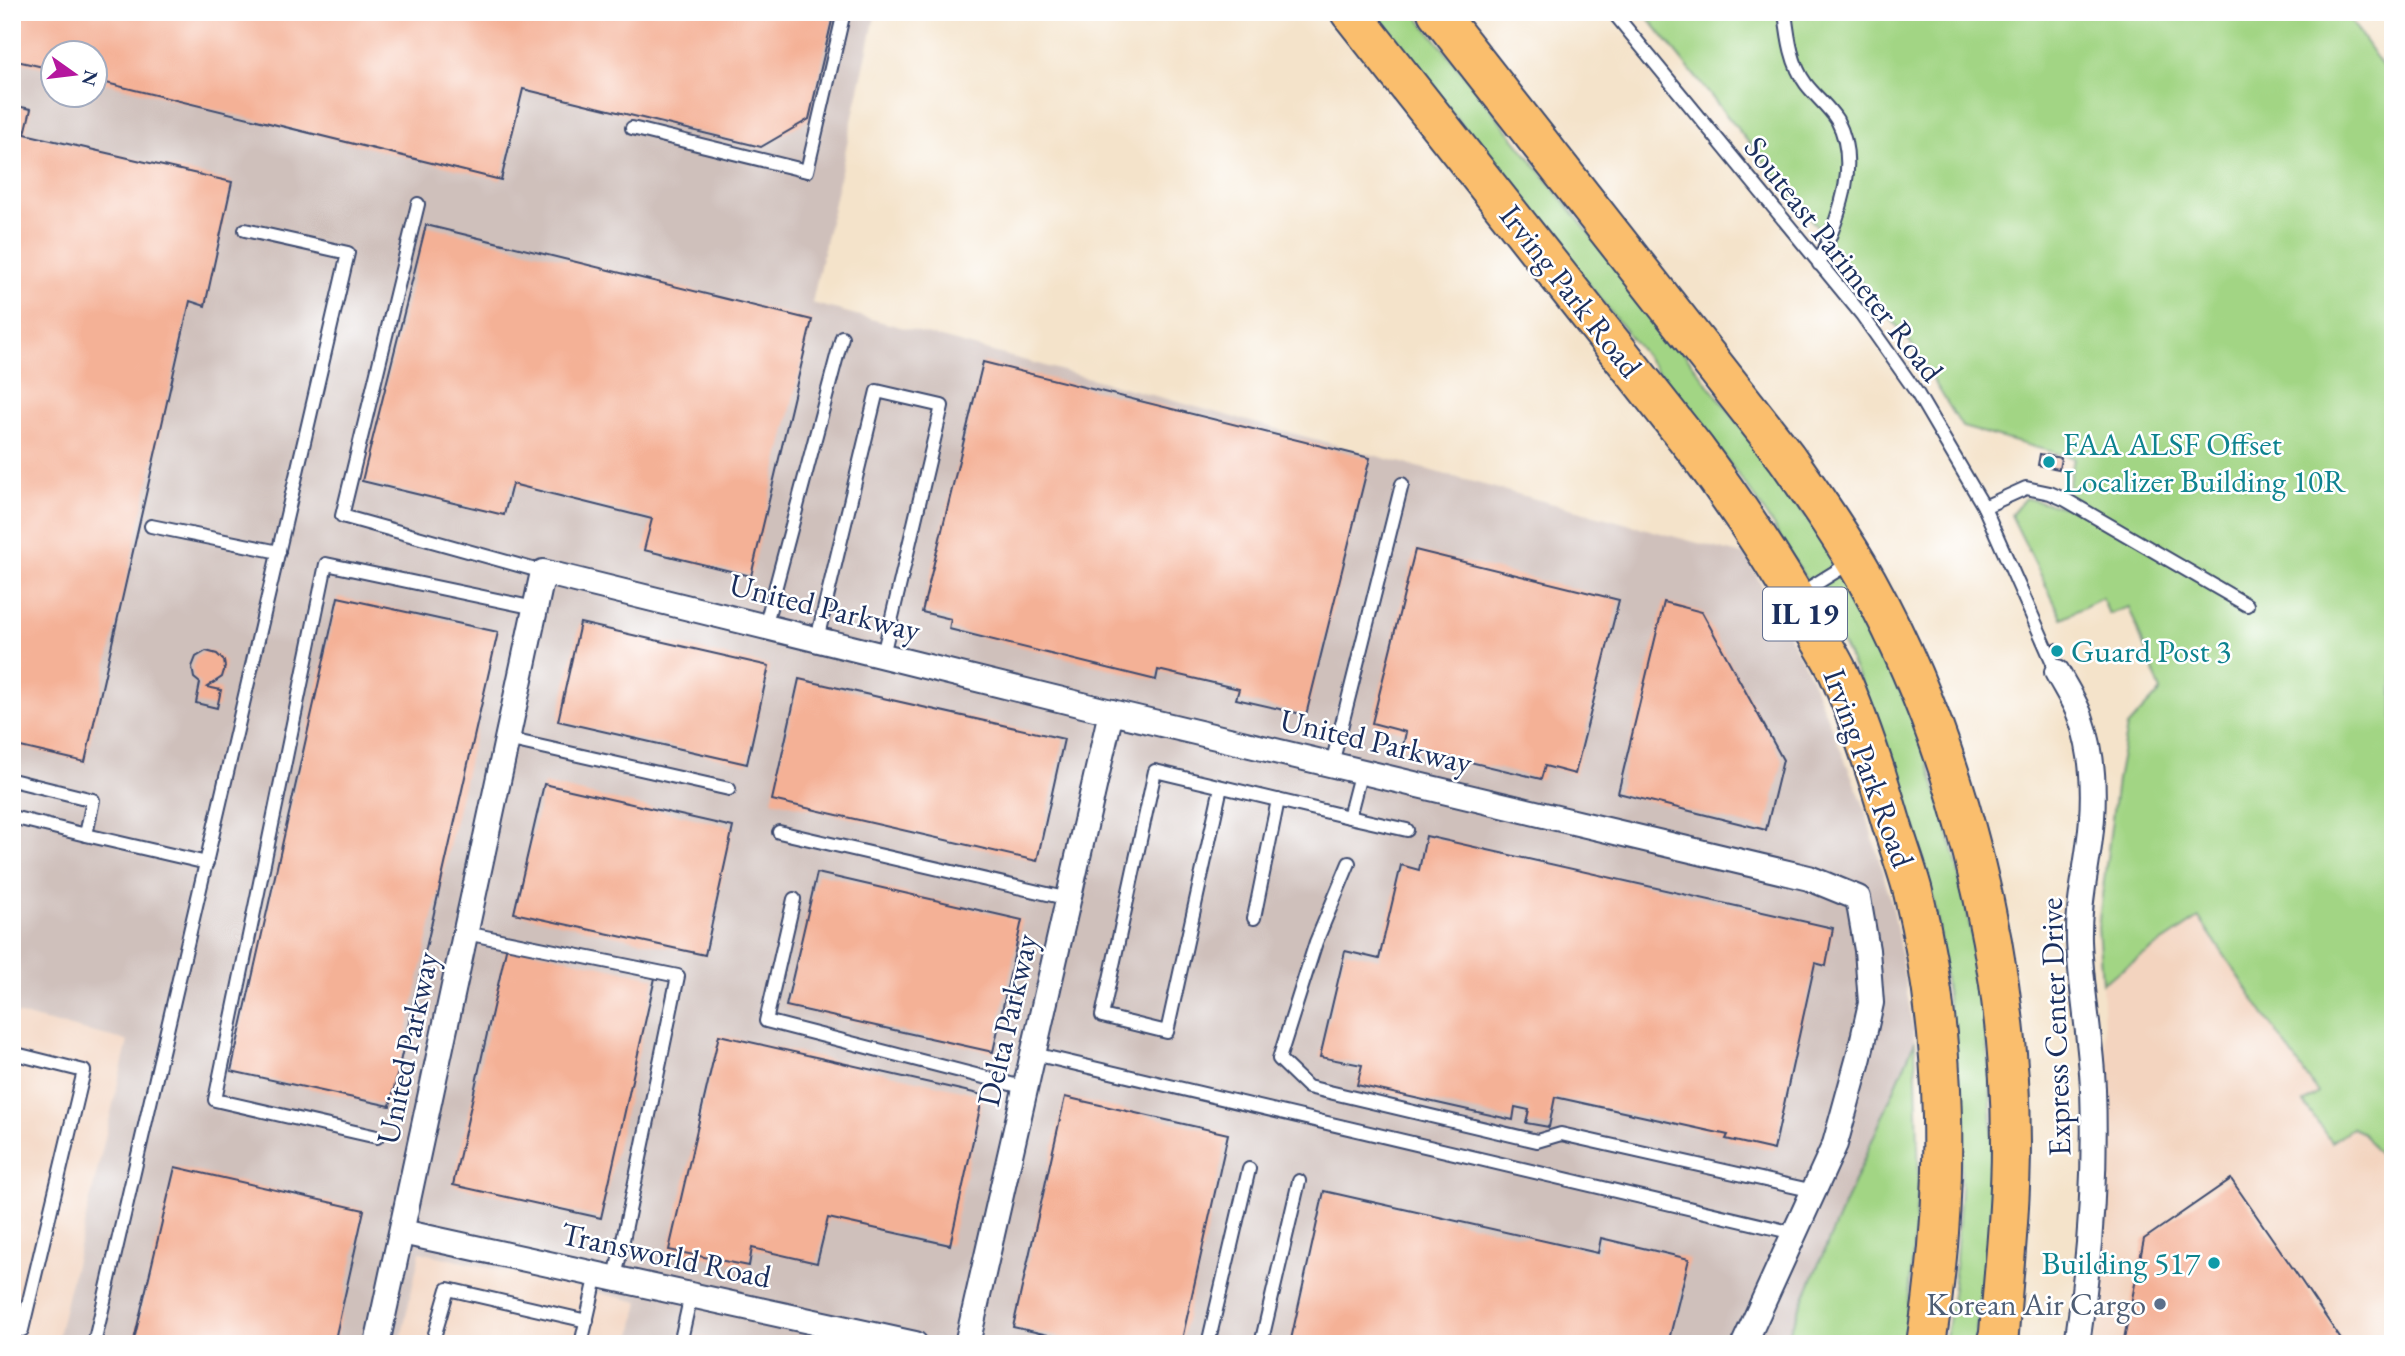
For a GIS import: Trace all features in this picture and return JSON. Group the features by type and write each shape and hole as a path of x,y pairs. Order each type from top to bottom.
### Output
{"main road":[{"name":"Irving Park Road","path":"1350,12 1696,450 1747,520 1838,671 1876,771 1913,892 1934,1019 1942,1121 1942,1200 1933,1303 1926,1344"},
{"name":"IL 19","path":"1437,12 1786,457 1867,581 1907,664 1952,777 1976,868 1991,940 2008,1056 2011,1144 2008,1225 1996,1344"}],"street":[{"name":"United Parkway","path":"378,1344 542,572 1111,712 1809,878 1858,898 1867,950 1871,1003 1835,1144 1814,1191"},
{"name":"Express Center Drive","path":"2057,672 2081,718 2090,758 2094,797 2081,898 2079,940 2093,1088 2094,1160 2091,1236 2077,1344"},
{"name":"Delta Parkway","path":"967,1344 1111,712"},
{"path":"1744,1344 1814,1191"},
{"name":"Transworld Road","path":"402,1232 904,1343"}],"lane":[{"path":"632,128 807,171 844,12"},
{"name":"Souteast Parimeter Road","path":"1613,12 1862,315 1917,393 1984,507 2057,672"},
{"path":"1785,12 1788,41 1804,81 1837,120 1847,149 1842,207 1819,264"},
{"path":"418,204 342,516 542,572"},
{"path":"94,1344 348,253 245,230"},
{"path":"765,626 842,337"},
{"path":"817,639 877,391 942,406 883,656"},
{"path":"1332,764 1402,484"},
{"path":"1984,507 2026,488 2050,493 2247,605"},
{"path":"151,526 279,552"},
{"path":"1795,597 1854,560"},
{"path":"377,1137 215,1100 326,564 535,608"},
{"path":"507,739 729,789"},
{"path":"1221,787 1167,1032 1102,1016 1155,771 1407,830"},
{"path":"1349,817 1361,771"},
{"path":"12,780 93,800 86,835"},
{"path":"1254,918 1278,800"},
{"path":"12,817 207,863"},
{"path":"779,832 1069,899"},
{"path":"1349,863 1316,942 1279,1059 1308,1087 1537,1142 1561,1134 1814,1191"},
{"path":"794,899 766,1021 1026,1088"},
{"path":"466,933 678,976 606,1276 587,1321 581,1344"},
{"path":"12,1053 84,1071 23,1330 12,1328"},
{"path":"1034,1054 1794,1233"},
{"path":"1209,1344 1248,1169"},
{"path":"1261,1344 1298,1181"},
{"path":"432,1344 448,1289 587,1321"},
{"path":"680,1344 691,1295"}],"shaded area":[{"path":"12,12 876,12 812,303 1746,556 1809,673 1863,803 1894,912 1915,1041 1784,1344 630,1344 639,1302 420,1252 400,1344 56,1344 128,1041 12,1013"},
{"path":"2199,917 2318,1093 2305,1104 2331,1142 2352,1128 2364,1133 2393,1174 2393,1344 2093,1344 2102,1275 2109,1181 2102,983"},
{"path":"12,1013 129,1041 56,1344 12,1344"},
{"path":"419,1252 639,1302 630,1344 400,1344"}],"green space":[{"path":"1372,12 1414,12 1714,391 1820,538 1866,617 1898,684 1947,826 1979,976 1988,1052 1992,1201 1974,1344 1945,1344 1955,1272 1961,1185 1960,1100 1937,917 1915,830 1890,753 1851,661 1828,615 1757,500"},
{"path":"1643,12 2345,12 2393,82 2393,1174 2363,1133 2352,1128 2331,1142 2304,1103 2318,1093 2199,918 2102,983 2098,927 2117,780 2127,727 2161,691 2129,607 2109,614 2102,598 2062,618 2011,515 2025,498 2064,507 2074,458 1962,427 1910,342"},
{"path":"1915,1041 1919,1180 1903,1344 1784,1344"}],"building":[{"path":"12,12 834,12 809,119 761,147 523,89 501,180 108,83 108,38 38,38 38,66 12,60"},
{"path":"12,105 31,109 25,134 232,182 205,306 190,301 85,762 12,745"},
{"path":"426,225 812,320 751,576 644,550 652,519 512,484 504,515 362,481"},
{"path":"983,362 1370,458 1306,715 1236,699 1239,689 1158,670 1156,680 949,629 951,619 922,612"},
{"name":"FAA ALSF Offset Localizer Building 10R","path":"2040,454 2061,458 2059,469 2038,465"},
{"path":"1415,550 1619,600 1575,774 1545,766 1541,779 1403,746 1406,732 1372,723"},
{"path":"338,597 498,632 390,1106 231,1071"},
{"path":"1664,602 1702,612 1783,760 1766,830 1618,793"},
{"path":"580,623 769,666 747,764 558,721"},
{"name":"Guard Post 3","path":"2057,643 2063,656 2057,659 2051,646"},
{"path":"206,651 217,654 224,661 222,677 207,687 221,690 217,708 196,703 200,683 194,678 192,667 196,657"},
{"path":"799,679 1064,739 1037,861 772,800"},
{"path":"544,784 733,827 705,955 514,913"},
{"path":"1426,836 1833,928 1826,966 1815,963 1774,1150 1726,1139 1728,1135 1555,1097 1549,1127 1526,1123 1529,1110 1515,1107 1513,1120 1357,1085 1362,1065 1320,1057 1345,951 1379,959 1401,865 1419,870"},
{"path":"817,873 1022,920 993,1052 786,1006"},
{"path":"507,945 655,978 601,1218 453,1185"},
{"path":"719,1035 983,1095 950,1245 828,1218 817,1263 752,1248 749,1266 669,1250"},
{"path":"1065,1097 1228,1134 1181,1344 1088,1344 1013,1327"},
{"path":"175,1167 364,1210 334,1344 133,1344"},
{"name":"Building 517","path":"2231,1179 2344,1344 2123,1344 2144,1239"},
{"path":"1324,1191 1598,1253 1601,1238 1689,1259 1668,1344 1290,1344"},
{"path":"696,1336 725,1343 725,1344 694,1344"}],"place":[{"name":"FAA ALSF Offset Localizer Building 10R","path":"2049,462"},
{"name":"Guard Post 3","path":"2057,651"},
{"name":"Building 517","path":"2214,1263"},
{"name":"Korean Air Cargo","path":"2160,1304"}]}
